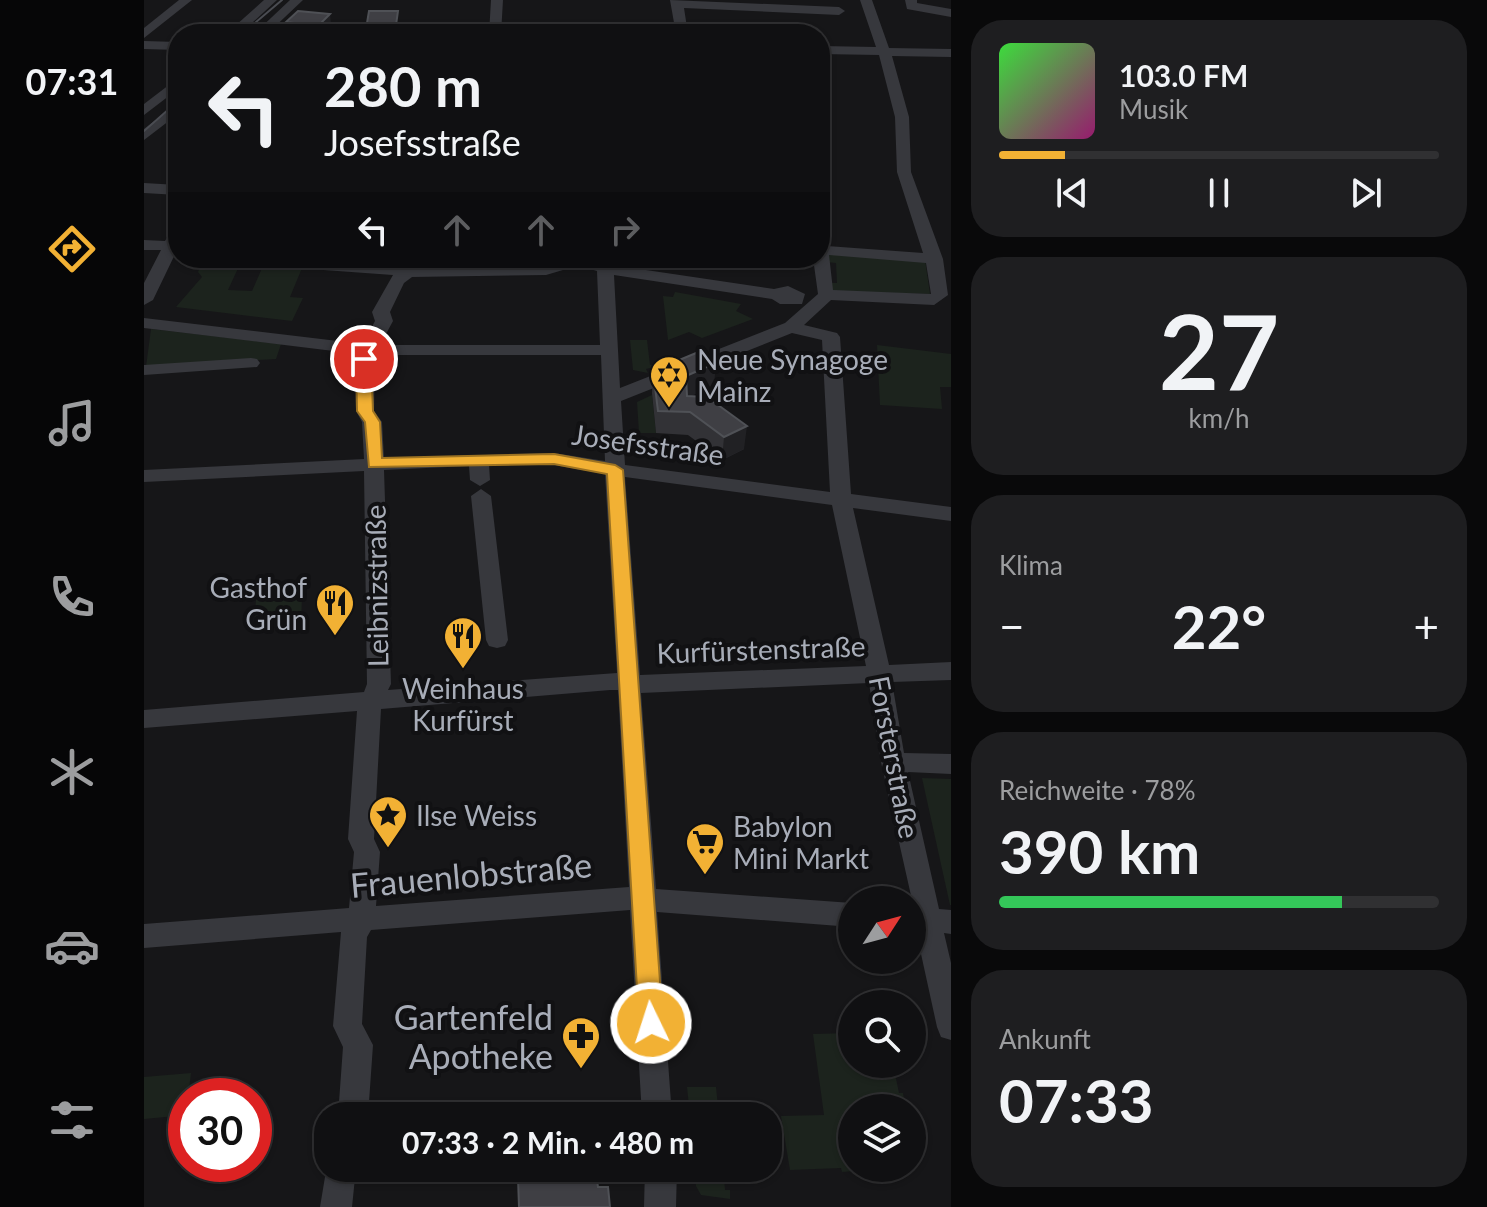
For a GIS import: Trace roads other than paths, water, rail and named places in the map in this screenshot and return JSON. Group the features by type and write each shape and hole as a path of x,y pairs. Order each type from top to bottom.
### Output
{"street":[{"path":"144,36 186,0"},
{"path":"243,24 271,0"},
{"path":"271,24 297,0"},
{"path":"496,24 497,0"},
{"path":"613,398 791,327 827,295 934,300 940,295 941,263 904,173 900,155 902,120 866,0"},
{"path":"911,0 911,6 951,13"},
{"path":"680,24 677,2 839,11"},
{"path":"144,36 168,37"},
{"path":"144,45 168,46"},
{"path":"830,51 951,63"},
{"path":"144,53 168,53"},
{"path":"830,60 951,53"},
{"path":"144,111 168,91"},
{"path":"144,136 168,116"},
{"path":"162,121 168,121"},
{"path":"144,188 168,189"},
{"path":"144,245 168,247"},
{"path":"830,250 941,263"},
{"path":"144,300 168,256"},
{"name":"Leibnizstraße","path":"354,1102 358,1045 347,1026 353,936 362,920 367,852 361,839 369,710 379,684 374,464 372,422 365,411 364,359 384,321 381,312 397,280 409,268"},
{"path":"605,268 615,470 656,1102"},
{"path":"612,268 778,295"},
{"path":"822,268 827,295"},
{"path":"144,323 369,350 610,350"},
{"name":"Forsterstraße","path":"791,327 831,337 841,499 879,674 893,762 951,1027"},
{"path":"144,370 251,363"},
{"name":"Josefsstraße","path":"144,476 374,464 480,478 554,459 615,470 951,514"},
{"path":"480,478 497,640"},
{"name":"Kurfürstenstraße","path":"144,719 610,681 653,685 951,671"},
{"path":"893,762 951,764"},
{"name":"Frauenlobstraße","path":"144,936 643,898 838,914"},
{"path":"336,1207 339,1182"}],"tram line":[{"path":"254,24 282,0"},
{"path":"144,131 168,110"}],"place":[{"name":"Neue Synagoge Mainz","path":"669,409"},
{"name":"Gasthof Grün","path":"335,637"},
{"name":"Weinhaus Kurfürst","path":"463,670"},
{"name":"Ilse Weiss","path":"388,849"},
{"name":"Babylon Mini Markt","path":"705,876"},
{"name":"Gartenfeld Apotheke","path":"581,1070"}]}
